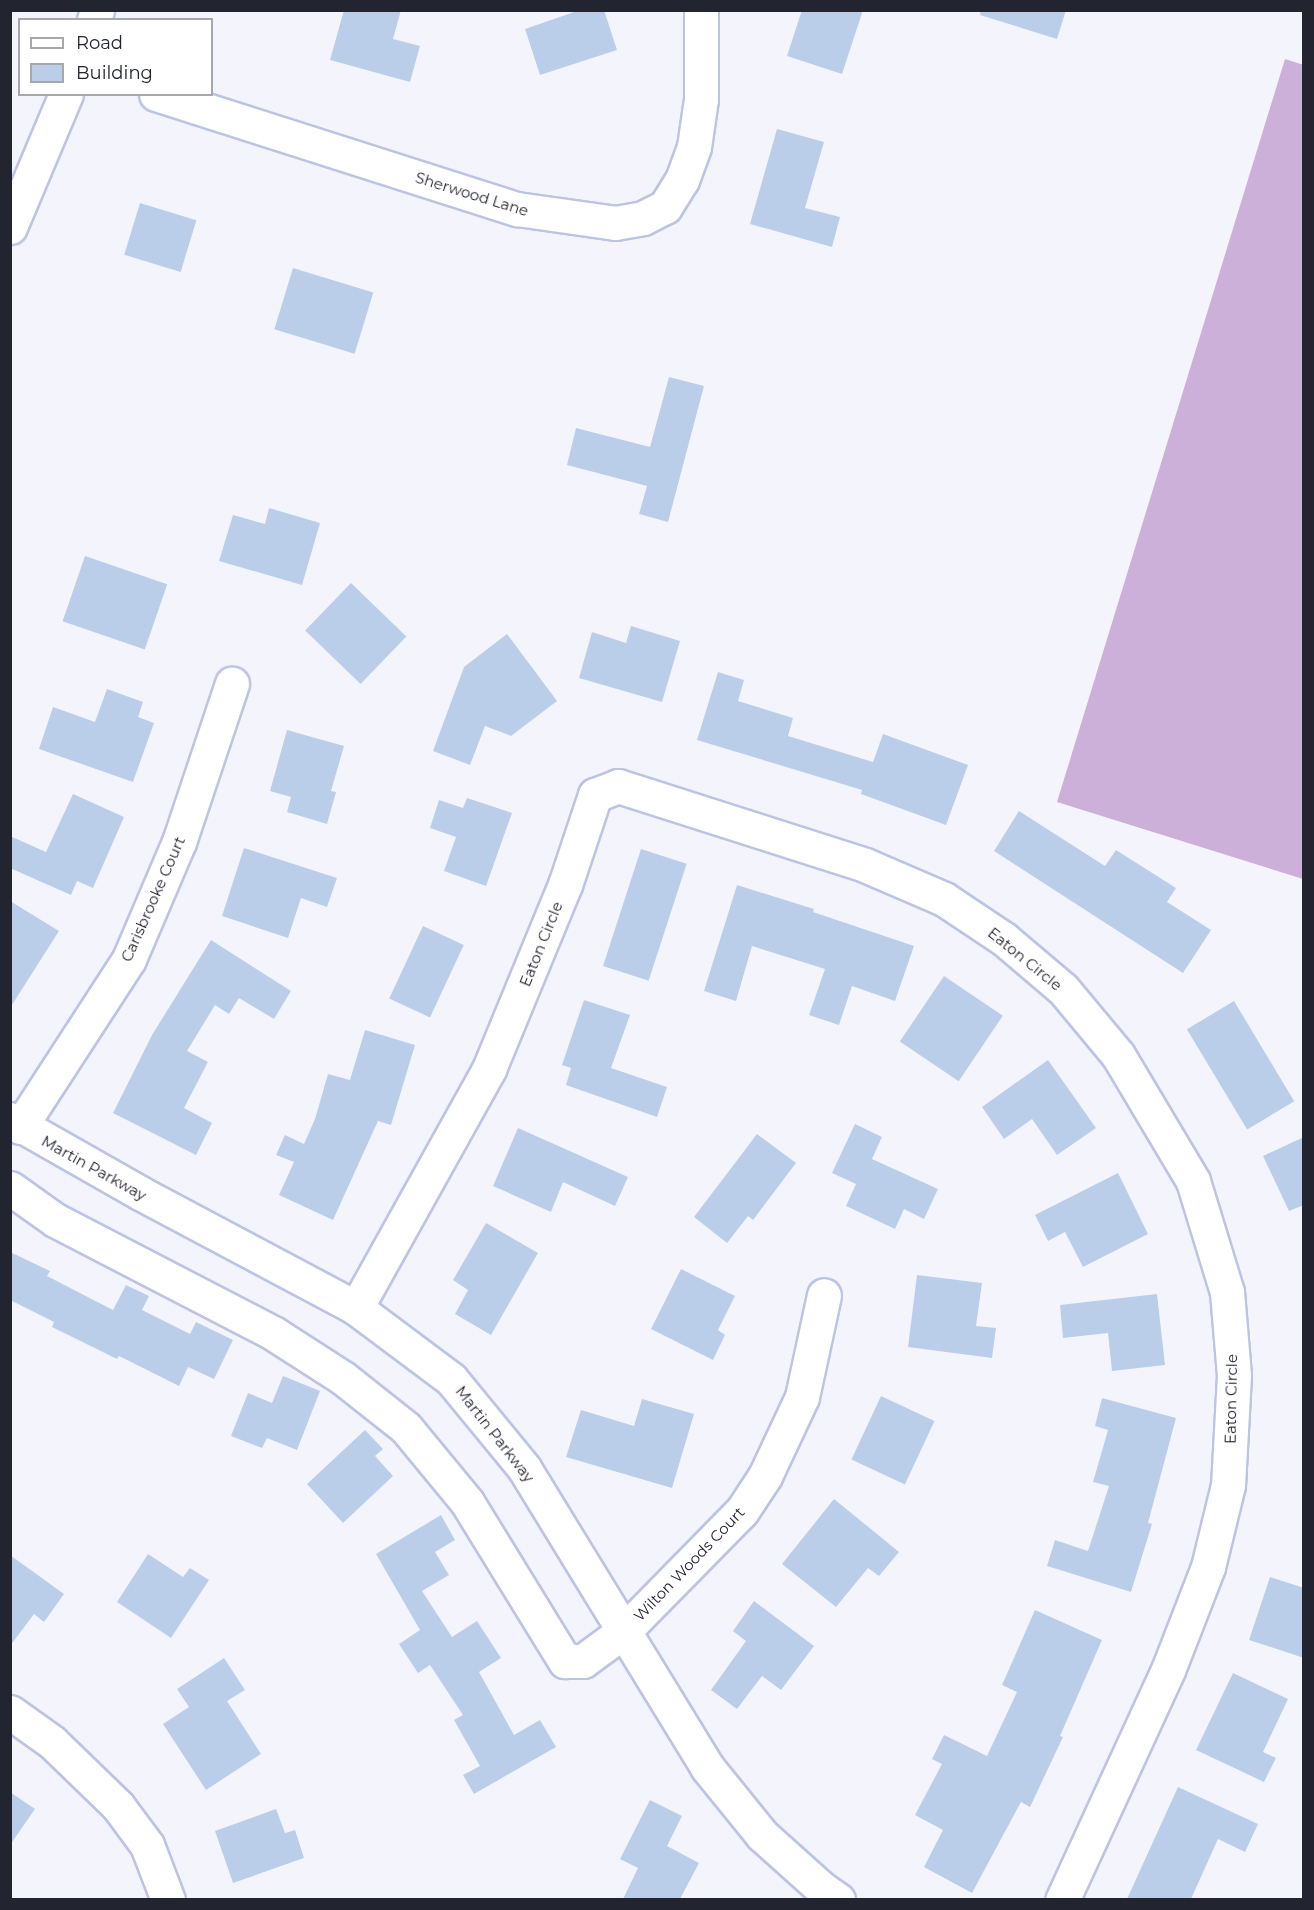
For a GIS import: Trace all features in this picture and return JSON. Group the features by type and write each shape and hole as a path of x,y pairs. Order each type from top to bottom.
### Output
{"street":[{"name":"Sherwood Lane","path":"162,96 517,209 615,223 643,218 665,207 682,180 694,147 701,99 701,10"},
{"path":"10,227 65,96"},
{"name":"Carisbrooke Court","path":"15,1123 129,959 179,842 232,684"},
{"name":"Eaton Circle","path":"356,1308 489,1069 565,885 595,795 618,786 865,865 944,899 1004,939 1063,989 1118,1055 1193,1181 1227,1292 1234,1375 1228,1485 1208,1567 1168,1670 1062,1899"},
{"name":"Martin Parkway","path":"15,1123 356,1308 451,1379 524,1468 706,1767 762,1835 825,1896"},
{"name":"Wilton Woods Court","path":"10,1188 55,1220 273,1333 343,1378 406,1428 467,1502 565,1661 583,1661 624,1631 742,1511 765,1476 802,1397 824,1295"},
{"path":"10,1712 52,1742 118,1806 147,1845 163,1885"}],"shaded area":[{"path":"1285,59 1304,65 1303,879 1057,802"}],"building":[{"path":"344,10 401,10 393,39 420,46 410,82 330,60"},
{"path":"580,10 604,10 617,50 540,75 525,29"},
{"path":"802,10 863,10 842,74 787,56"},
{"path":"981,10 1066,10 1057,39 980,15"},
{"path":"777,129 824,142 805,208 840,217 832,247 750,224"},
{"path":"140,203 196,220 181,272 124,255"},
{"path":"293,268 373,293 355,354 274,329"},
{"path":"669,377 704,386 668,522 639,514 647,486 567,465 576,428 650,447"},
{"path":"269,508 320,523 302,585 219,561 233,515 265,524"},
{"path":"85,556 167,584 145,650 63,621"},
{"path":"351,583 406,636 361,684 305,630"},
{"path":"631,626 680,641 662,702 579,678 592,632 626,643"},
{"path":"507,634 557,701 511,736 485,726 470,765 433,751 464,667"},
{"path":"718,672 744,680 738,701 793,718 788,736 873,762 883,734 968,765 946,825 861,794 862,790 697,740"},
{"path":"107,689 143,702 138,717 154,723 133,782 39,749 53,707 95,722"},
{"path":"287,730 344,746 331,791 336,792 327,824 287,812 291,797 270,791"},
{"path":"73,794 124,817 93,888 77,881 71,895 10,868 10,836 46,852"},
{"path":"467,798 512,813 486,886 444,871 456,837 430,828 439,800 463,808"},
{"path":"1019,811 1105,866 1116,850 1176,888 1167,902 1211,930 1183,973 994,851"},
{"path":"244,848 337,878 327,907 301,898 288,938 222,916"},
{"path":"641,849 687,864 649,981 603,966"},
{"path":"737,885 814,909 813,912 914,946 895,1001 852,986 839,1025 809,1015 825,969 752,946 736,1001 704,991"},
{"path":"10,901 59,931 10,1008"},
{"path":"423,926 464,945 430,1018 389,999"},
{"path":"211,940 291,991 274,1019 239,998 229,1014 215,1005 187,1051 208,1062 184,1108 212,1123 196,1155 113,1113 152,1035"},
{"path":"944,976 1003,1016 959,1081 900,1041"},
{"path":"584,1000 630,1015 611,1068 667,1087 657,1117 566,1085 571,1068 562,1065"},
{"path":"1234,1001 1294,1101 1247,1130 1187,1029"},
{"path":"365,1030 415,1045 391,1125 378,1121 333,1220 279,1195 294,1162 276,1155 285,1135 304,1144 315,1119 328,1074 350,1080"},
{"path":"1048,1060 1096,1128 1057,1155 1032,1119 1004,1139 982,1107"},
{"path":"855,1124 882,1137 872,1159 938,1189 924,1219 904,1209 895,1229 846,1206 856,1184 832,1173"},
{"path":"518,1128 628,1177 615,1206 563,1182 551,1212 493,1186"},
{"path":"757,1134 796,1163 753,1220 748,1216 727,1243 694,1217"},
{"path":"1304,1137 1304,1205 1289,1211 1263,1156"},
{"path":"1118,1173 1148,1234 1083,1267 1065,1232 1048,1241 1035,1215"},
{"path":"486,1223 538,1253 491,1335 455,1314 468,1290 453,1280"},
{"path":"10,1252 50,1271 47,1276 113,1310 126,1285 149,1296 142,1310 190,1334 196,1322 233,1340 214,1379 188,1367 179,1386 119,1356 117,1359 52,1327 54,1322 10,1300"},
{"path":"681,1269 735,1296 718,1330 725,1335 713,1360 651,1329"},
{"path":"917,1275 982,1283 976,1326 996,1328 992,1358 908,1347"},
{"path":"1157,1294 1165,1365 1112,1371 1108,1333 1063,1338 1060,1305"},
{"path":"283,1376 320,1391 297,1450 267,1438 262,1448 231,1436 248,1393 272,1403"},
{"path":"881,1396 934,1421 905,1484 851,1459"},
{"path":"1102,1398 1176,1418 1148,1523 1152,1524 1131,1592 1047,1566 1055,1540 1088,1551 1109,1486 1093,1482 1108,1430 1095,1426"},
{"path":"642,1399 694,1414 672,1488 566,1457 581,1410 634,1426"},
{"path":"365,1430 383,1449 375,1456 393,1476 343,1523 307,1484"},
{"path":"834,1499 899,1552 879,1576 868,1568 836,1607 782,1564"},
{"path":"441,1515 455,1540 435,1552 449,1575 422,1591 452,1637 477,1621 501,1658 479,1672 514,1735 540,1720 556,1747 474,1794 463,1775 480,1766 454,1720 463,1715 430,1665 418,1673 399,1644 420,1630 376,1554"},
{"path":"148,1554 183,1577 190,1568 209,1580 171,1638 117,1602"},
{"path":"10,1555 64,1594 44,1622 34,1614 10,1646"},
{"path":"1270,1577 1304,1588 1304,1658 1249,1640"},
{"path":"754,1601 814,1646 781,1690 762,1676 737,1709 711,1690 746,1641 733,1631"},
{"path":"1035,1610 1102,1640 1060,1736 1063,1737 1030,1807 1021,1802 972,1893 924,1867 943,1830 915,1815 942,1764 932,1759 944,1735 987,1756 1017,1692 1002,1685"},
{"path":"224,1658 245,1690 227,1701 261,1754 206,1790 163,1724 189,1707 177,1689"},
{"path":"1233,1673 1288,1699 1263,1752 1276,1758 1264,1782 1196,1750"},
{"path":"1178,1787 1258,1824 1245,1852 1218,1839 1191,1899 1127,1899"},
{"path":"10,1792 35,1809 10,1845"},
{"path":"650,1800 682,1816 667,1846 699,1863 680,1899 623,1899 638,1868 620,1859"},
{"path":"276,1809 285,1833 295,1830 304,1858 233,1883 215,1831"}]}
